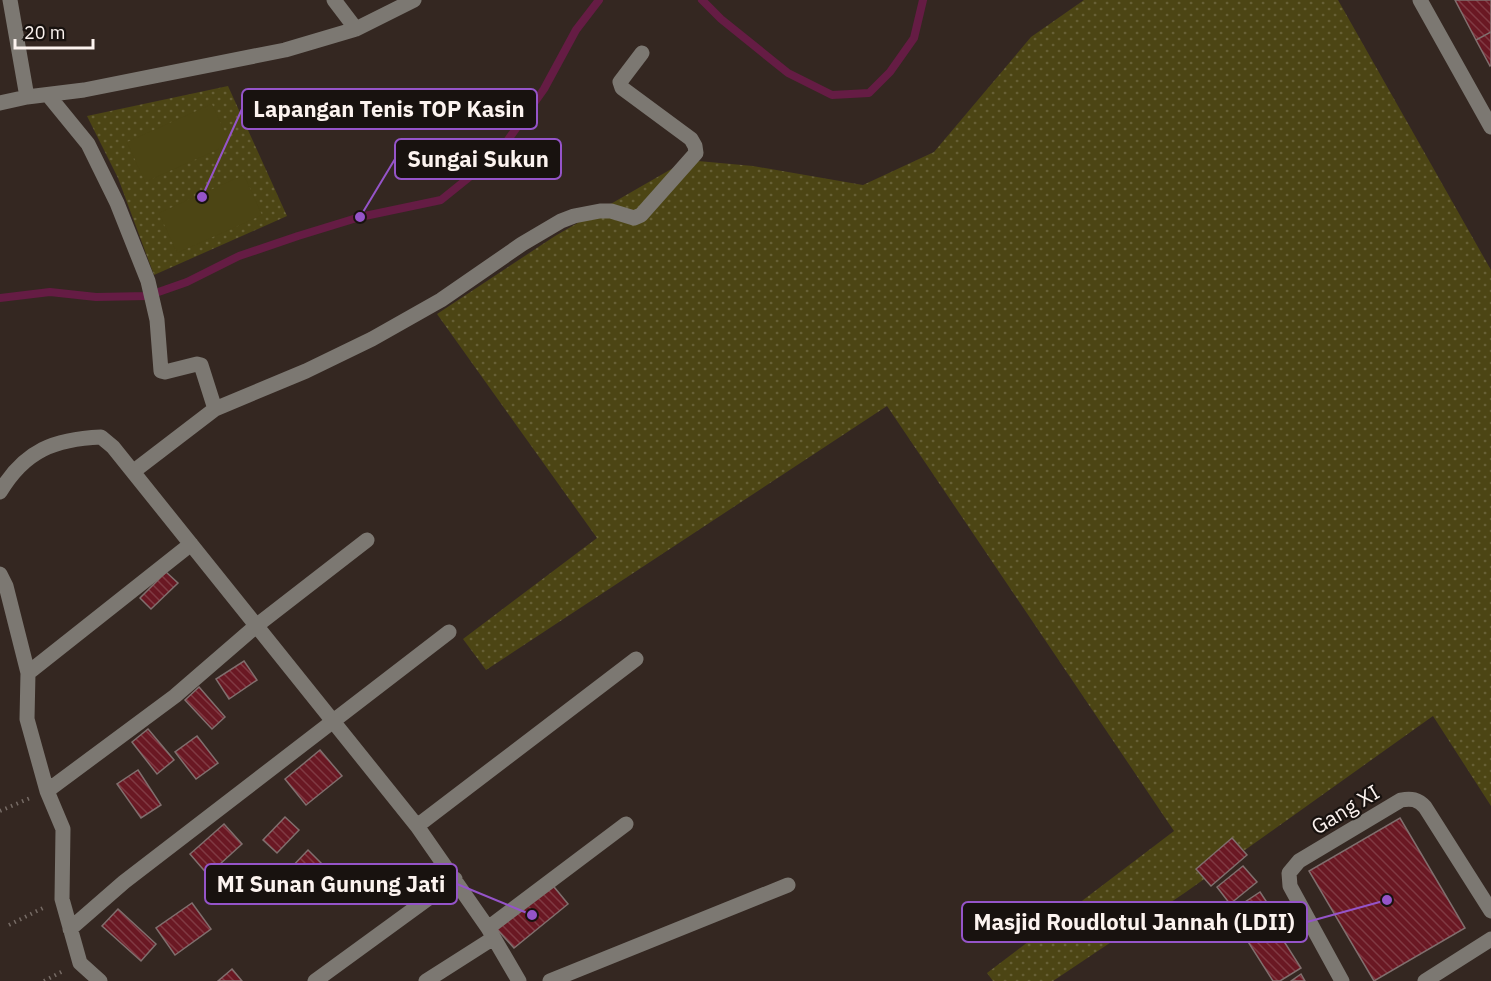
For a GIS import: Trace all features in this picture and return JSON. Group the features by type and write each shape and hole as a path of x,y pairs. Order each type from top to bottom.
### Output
{"street":[{"path":"10,0 27,97"},
{"path":"334,0 356,29"},
{"path":"0,103 84,90 285,50 356,29 414,0"},
{"path":"1420,0 1491,127"},
{"path":"134,471 215,410 306,371 372,339 441,300 522,244 561,221 600,211 634,218 641,215 696,153 691,139 622,88 620,82 642,53"},
{"path":"48,94 88,144 117,203 148,281 157,320 161,371 201,365 215,410"},
{"path":"0,492 22,464 40,450 54,443 101,436 113,447 417,826 455,879 519,981"},
{"path":"47,791 175,696 256,626 367,540"},
{"path":"28,674 191,544"},
{"path":"0,574 6,586 28,674 27,719 47,791 63,829 62,899 80,963 100,981"},
{"path":"70,929 124,882 448,632"},
{"path":"417,826 636,659"},
{"name":"Gang XI","path":"1342,981 1290,886 1289,873 1299,861 1401,800 1414,799 1425,807 1491,910"},
{"path":"426,981 490,934 626,824"},
{"path":"315,981 455,879"},
{"path":"550,981 788,885"},
{"path":"1429,980 1491,939"}],"path":[{"path":"0,811 47,791"},
{"path":"9,925 62,899"}],"shaded area":[{"path":"1084,0 1338,0 1491,270 1491,806 1433,716 1186,892 1053,981 993,981 987,973 1174,831 887,406 486,670 463,639 597,538 437,314 555,236 687,160 753,166 863,185 934,152 1031,37"},
{"path":"228,86 287,216 154,275 118,178 87,116"},
{"path":"212,104 230,144 145,182 127,142"},
{"path":"244,175 262,215 177,253 159,213"}],"building":[{"path":"1455,0 1491,0 1491,32 1476,40"},
{"path":"1491,32 1491,65 1490,66 1476,40"},
{"path":"166,572 178,583 151,609 140,598"},
{"path":"244,661 257,680 229,699 216,679"},
{"path":"199,687 225,717 212,729 185,700"},
{"path":"148,729 174,760 157,774 132,742"},
{"path":"197,736 218,763 196,779 175,752"},
{"path":"320,750 342,776 306,805 285,779"},
{"path":"138,770 161,805 141,818 117,784"},
{"path":"285,817 299,830 277,853 263,840"},
{"path":"1400,818 1465,928 1374,981 1309,871"},
{"path":"224,824 242,844 208,875 190,854"},
{"path":"1232,838 1247,855 1211,886 1196,869"},
{"path":"308,850 324,866 303,886 288,871"},
{"path":"1243,866 1257,882 1230,904 1217,887"},
{"path":"550,882 568,904 514,948 495,927"},
{"path":"1260,892 1272,910 1242,929 1230,912"},
{"path":"192,903 211,929 175,955 156,928"},
{"path":"118,909 156,944 141,961 102,926"},
{"path":"1271,921 1301,968 1280,981 1273,981 1245,937"},
{"path":"232,969 242,981 218,981"},
{"path":"1301,974 1305,981 1291,981"}],"waterway":[{"path":"0,298 50,292 96,297 147,296 187,282 239,256 298,236 360,217 441,200 498,154 544,89 576,30 599,0"},
{"path":"702,0 721,19 788,73 832,95 869,93 890,72 914,38 923,0"}],"place":[{"name":"Lapangan Tenis TOP Kasin","path":"202,197"},
{"name":"Sungai Sukun","path":"360,217"},
{"name":"Masjid Roudlotul Jannah (LDII)","path":"1387,900"},
{"name":"MI Sunan Gunung Jati","path":"532,915"}]}
